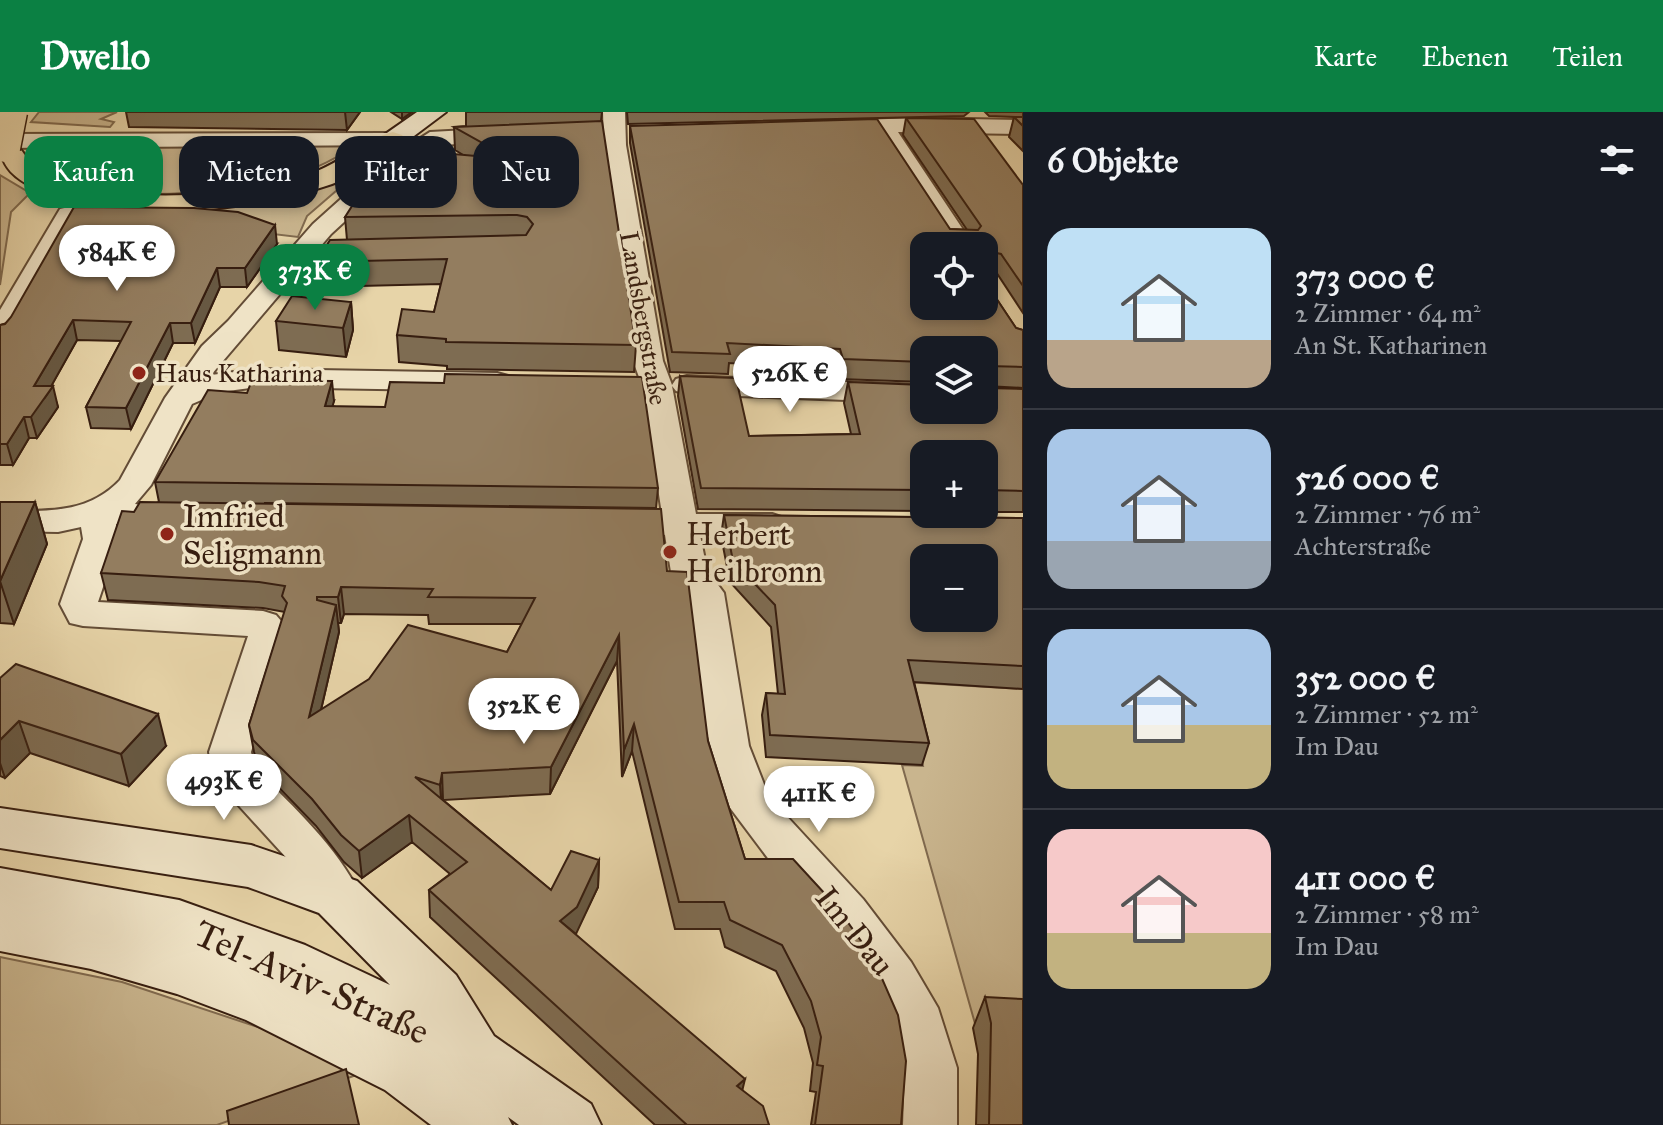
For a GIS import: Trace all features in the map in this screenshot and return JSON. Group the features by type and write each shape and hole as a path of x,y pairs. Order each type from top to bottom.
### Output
{"main road":[{"path":"0,126 12,112"},
{"path":"12,112 5,141 9,155 24,172"},
{"path":"399,136 434,112"},
{"path":"163,204 260,195 322,178 335,171"},
{"path":"0,828 251,866 338,897 435,993 473,1055"},
{"name":"Tel-Aviv-Straße","path":"0,890 179,923 285,962 473,1055 562,1120"},
{"name":"Tel-Aviv-Straße","path":"0,928 91,945 183,971 267,1002 407,1070 480,1125"}],"street":[{"path":"434,136 454,122 458,113"},
{"path":"814,129 954,125 1023,127"},
{"path":"954,125 1023,144"},
{"path":"589,133 621,126"},
{"name":"Landsbergstraße","path":"621,126 615,145 648,361 641,384 681,524"},
{"path":"883,127 952,232"},
{"path":"0,141 114,130 300,130 356,136"},
{"path":"457,138 532,135"},
{"path":"0,335 72,208"},
{"path":"0,521 58,522 96,512 121,499 134,485 180,398 212,352 238,327 322,229 345,208"},
{"path":"303,251 335,255"},
{"path":"212,352 229,366 257,378"},
{"path":"180,398 213,384 257,378 529,383"},
{"path":"641,384 910,394"},
{"path":"96,512 212,517"},
{"path":"96,512 101,539 79,604 83,614 263,624 269,629 230,752 235,774 318,862 338,897"},
{"path":"619,523 806,525"},
{"name":"Im Dau","path":"681,524 689,572 705,593 728,746 750,805 792,856 846,913 893,977 920,1024 931,1068 930,1125"}],"shaded area":[{"path":"39,112 117,112 101,119 114,122 110,127 31,122"},
{"path":"319,145 335,145 335,158 319,166"},
{"path":"163,146 179,146 179,193 163,194"},
{"path":"0,175 24,189 24,199 11,212 0,285"},
{"path":"335,178 335,192 319,206 319,183"},
{"path":"316,208 307,216 298,237 66,209"},
{"path":"904,682 1023,689 1023,1030 976,1027 902,765 923,766"},
{"path":"0,957 122,982 297,1040 359,1074 217,1125 0,1125"}],"building":[{"path":"1014,117 1023,117 1023,126"},
{"path":"906,118 974,119 1023,185 1023,286 998,253 998,232 910,232 910,320 998,320 998,301 1016,328 1023,330 1023,367 998,366 998,336 910,336 910,361 843,359 840,349 727,343 730,354 672,352 630,126 877,119 950,229 978,230 981,226"},
{"path":"602,121 636,345 446,342 446,339 397,335 402,309 434,312 447,259 316,262 330,240 526,235 533,224 527,217 517,215 345,217 351,208 457,208 457,154 473,156 473,208 579,208 579,136 473,138 454,127"},
{"path":"73,208 194,208 238,212 275,225 245,268 217,268 191,323 170,323 126,408 86,407 131,322 73,320 34,386 53,386 31,417 24,417 7,444 0,444 0,325 11,317"},
{"path":"292,296 351,302 343,328 276,321"},
{"path":"445,374 642,377 658,488 155,482 208,390 247,393 252,380 332,381 325,406 385,407 390,382 444,383"},
{"path":"680,376 736,378 749,436 860,434 848,382 910,384 910,424 998,424 998,388 1023,389 1023,491 998,490 998,440 910,440 910,490 701,488"},
{"path":"0,502 35,502 0,581"},
{"path":"140,502 661,509 667,571 687,572 708,741 745,859 793,859 837,907 873,958 898,1015 906,1061 901,1125 815,1125 823,1066 817,1065 821,1037 811,1001 782,945 730,920 724,902 679,902 634,724 624,750 619,635 551,767 442,773 440,785 415,777 551,890 571,851 599,860 577,907 560,921 745,1079 737,1086 763,1106 769,1125 687,1125 429,890 467,862 409,815 359,851 341,835 312,799 253,740 249,725 287,603 282,596 285,586 101,573 122,511 134,512","holes":["341,587 433,589 428,597 535,598 507,652 408,625 369,679 309,717 336,605 317,600 317,597 338,597"]},
{"path":"724,515 910,517 910,528 998,528 998,518 1023,518 1023,666 908,660 929,743 770,735 766,693 785,694 775,605 733,561"},
{"path":"16,664 158,714 121,754 19,721 0,740 0,678"},
{"path":"985,997 1023,999 1023,1125 989,1125 991,1023"},
{"path":"346,1069 359,1125 229,1125 227,1111"}],"place":[{"name":"Haus Katharina","path":"139,373"},
{"name":"Imfried Seligmann","path":"167,534"},
{"name":"Herbert Heilbronn","path":"670,552"}]}
